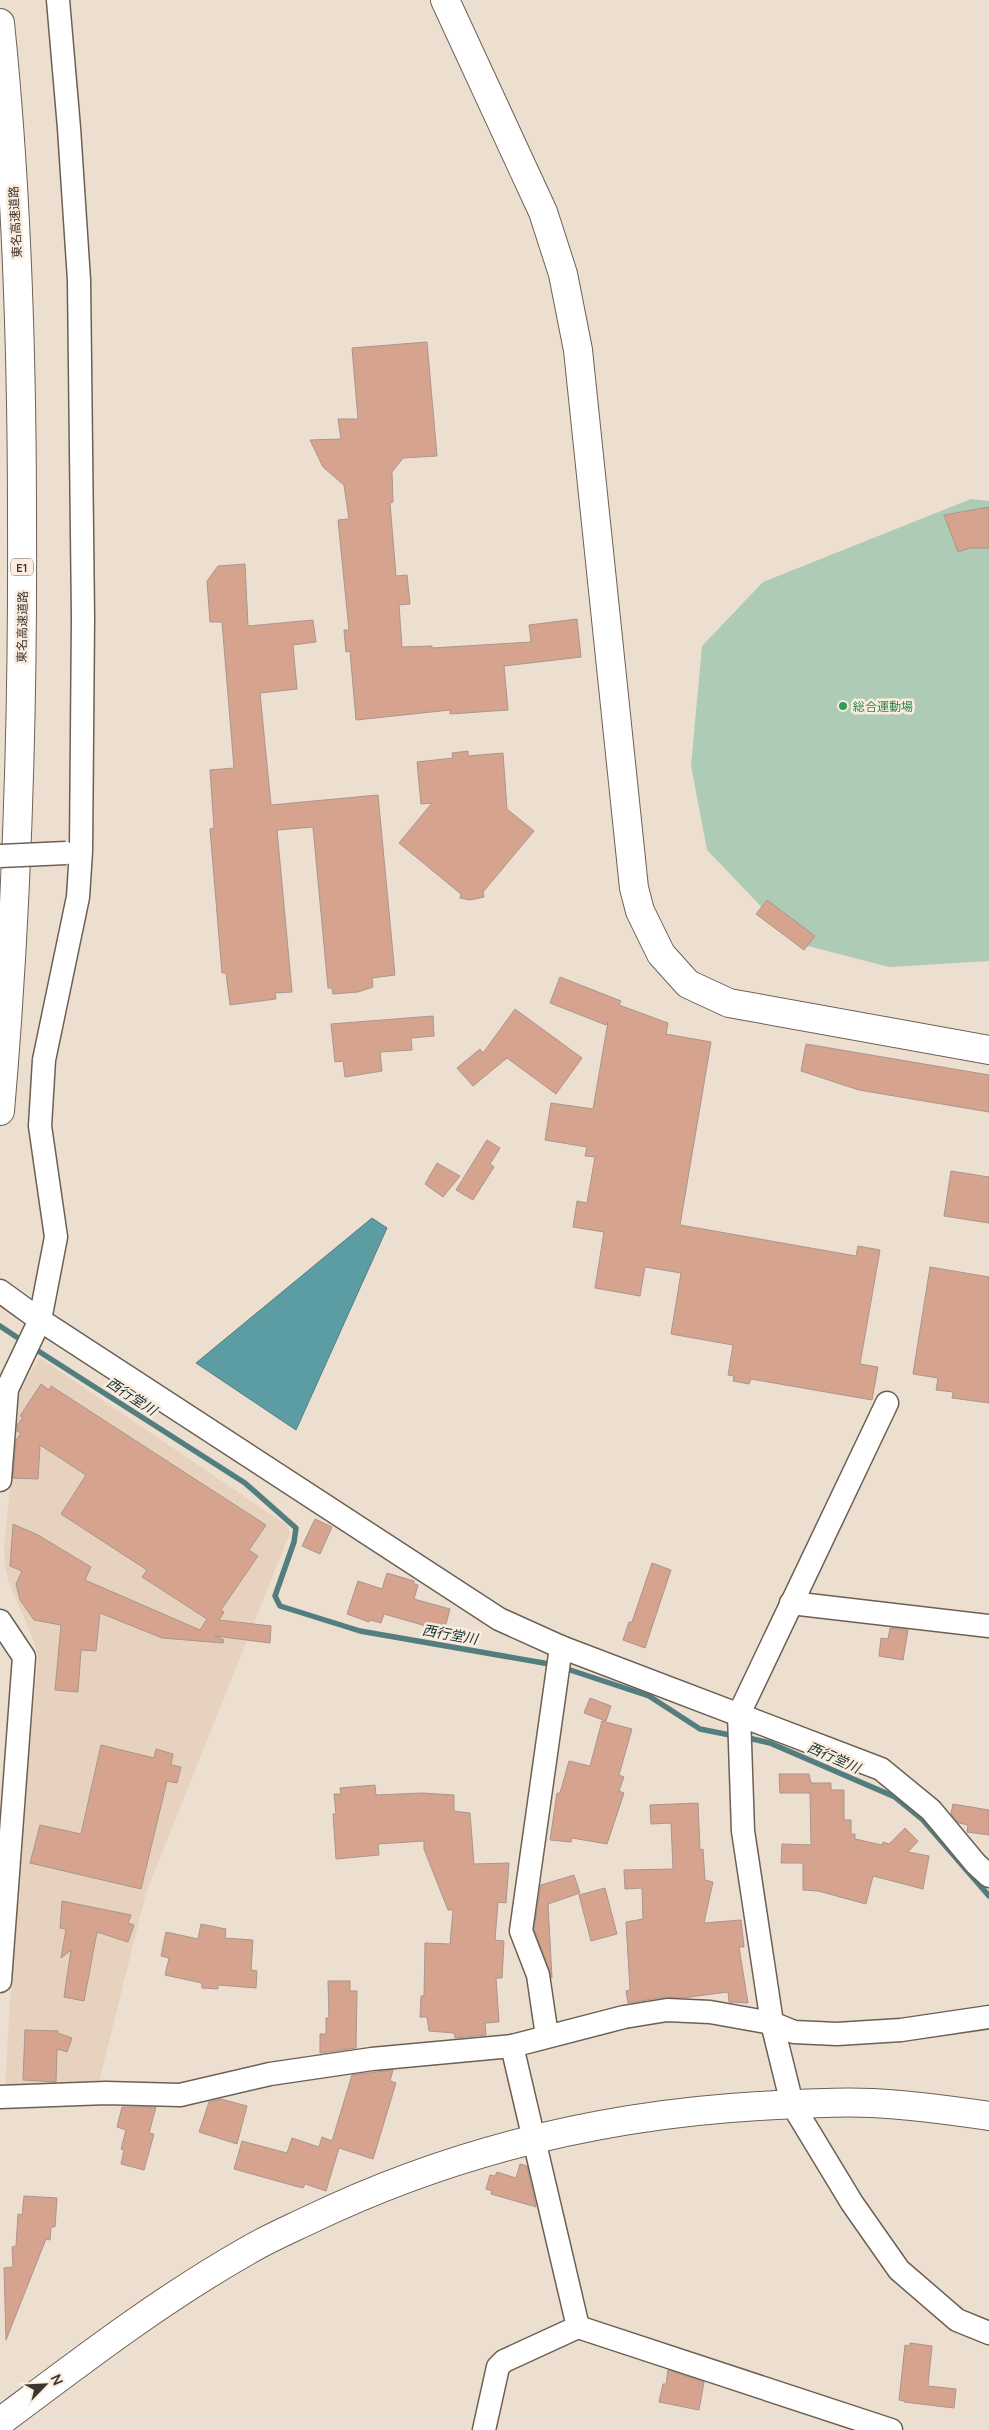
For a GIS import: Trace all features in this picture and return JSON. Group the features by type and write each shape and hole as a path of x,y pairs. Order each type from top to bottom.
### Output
{"main road":[{"path":"445,0 543,212 563,274 578,350 634,888 640,911 661,954 688,984 729,1004 989,1050"},
{"name":"東名高速道路","path":"0,23 10,120 22,363 22,613 14,903 0,1111"},
{"path":"0,2422 138,2319 249,2249 361,2195 452,2161 534,2138 697,2109 792,2104 870,2103 989,2116"}],"street":[{"path":"0,1480 7,1390 32,1335 56,1237 40,1126 44,1060 78,897 74,852 83,607 79,280 70,128 58,0"},
{"path":"0,856 74,852"},
{"path":"0,1291 32,1335 499,1619 559,1660 739,1729 881,1769 931,1810 976,1864 989,1876"},
{"path":"887,1403 792,1603 739,1729 743,1831 772,2023 792,2104 852,2203 899,2270 957,2320 989,2333"},
{"path":"792,1603 989,1626"},
{"path":"0,1621 24,1657 0,1981"},
{"path":"547,2036 538,1975 521,1932 559,1660"},
{"path":"0,2097 106,2093 180,2095 270,2074 372,2059 512,2046 624,2017 667,2010 710,2012 772,2023 794,2032 837,2034 901,2030 989,2017"},
{"path":"512,2046 578,2327"},
{"path":"484,2430 498,2367 504,2361 578,2327 891,2430"}],"shaded area":[{"path":"40,1358 288,1526 290,1533 146,1893 97,2090 5,2089 18,1863 38,1658 35,1644 8,1580 4,1547 20,1390"}],"green space":[{"name":"総合運動場","path":"971,499 989,501 989,961 889,967 796,943 707,850 691,766 702,646 763,582"}],"water":[{"path":"372,1218 387,1228 296,1430 196,1363"}],"building":[{"path":"427,342 437,456 403,458 392,472 393,502 390,503 396,576 407,575 410,604 399,605 402,647 432,646 432,648 531,642 529,625 577,619 581,657 504,666 508,710 450,714 450,710 356,720 350,651 346,652 344,630 349,630 338,520 349,519 344,485 323,467 310,440 341,439 338,419 358,419 352,348"},
{"path":"989,507 989,548 970,548 958,552 944,515"},
{"path":"245,564 248,626 313,620 316,642 293,645 297,689 260,693 271,805 378,795 395,975 372,978 373,987 358,992 333,994 332,988 328,988 313,827 277,830 292,992 275,993 276,999 230,1005 226,973 222,973 210,829 214,828 210,770 234,768 222,622 210,622 207,581 218,566"},
{"path":"468,751 468,756 503,753 507,809 534,831 483,892 484,897 470,900 460,898 461,894 399,843 432,803 421,804 417,762 453,758 452,753"},
{"path":"767,900 815,936 804,950 756,914"},
{"path":"560,977 621,1001 619,1005 668,1023 666,1034 711,1042 680,1225 856,1256 858,1246 880,1250 860,1364 878,1367 872,1400 751,1379 749,1384 733,1381 734,1376 728,1375 733,1345 671,1334 681,1273 645,1267 640,1296 595,1288 604,1232 573,1227 577,1201 587,1203 595,1157 585,1156 587,1147 545,1140 551,1103 593,1109 608,1022 606,1025 550,1003"},
{"path":"515,1009 582,1058 556,1094 507,1058 473,1086 457,1068 480,1049 483,1053"},
{"path":"433,1016 434,1036 411,1038 412,1050 380,1052 382,1071 345,1077 343,1061 335,1062 331,1024"},
{"path":"806,1044 989,1075 989,1112 859,1090 801,1071"},
{"path":"487,1140 500,1148 490,1164 494,1167 473,1200 456,1190"},
{"path":"437,1163 460,1176 443,1197 425,1184"},
{"path":"951,1171 989,1177 989,1223 944,1216"},
{"path":"930,1267 989,1277 989,1403 952,1398 953,1392 936,1390 938,1378 913,1374"},
{"path":"41,1384 49,1390 51,1386 266,1525 249,1550 258,1556 221,1610 224,1612 219,1620 271,1626 270,1643 215,1636 224,1640 223,1643 162,1638 100,1613 96,1651 81,1650 78,1692 55,1690 61,1625 34,1620 20,1600 16,1584 22,1571 10,1566 13,1524 38,1535 91,1567 85,1580 200,1630 207,1619 142,1577 147,1570 61,1514 86,1475 40,1445 38,1479 13,1478 16,1440 21,1433 17,1431 17,1425 23,1417 20,1416"},
{"path":"315,1519 332,1527 320,1554 302,1546"},
{"path":"652,1563 671,1570 645,1648 623,1640 629,1622 632,1622"},
{"path":"387,1573 414,1581 414,1584 418,1585 414,1599 450,1609 443,1635 424,1630 426,1626 384,1614 381,1623 370,1620 369,1622 347,1614 358,1581 382,1589"},
{"path":"890,1628 908,1630 903,1660 879,1656 881,1638 888,1639"},
{"path":"590,1698 611,1706 606,1721 584,1713"},
{"path":"602,1721 632,1729 619,1775 624,1777 619,1791 624,1793 607,1844 572,1838 571,1842 550,1840 557,1793 560,1793 569,1761 590,1766"},
{"path":"101,1745 154,1758 156,1749 173,1754 171,1765 181,1767 177,1783 167,1781 141,1889 30,1863 40,1825 81,1834"},
{"path":"779,1774 809,1774 811,1783 831,1783 831,1790 844,1790 844,1820 851,1820 851,1834 855,1834 855,1839 882,1845 883,1842 889,1844 905,1828 918,1841 908,1852 929,1856 923,1889 873,1876 866,1904 818,1891 803,1890 803,1863 781,1863 782,1844 811,1845 810,1793 780,1793"},
{"path":"375,1785 376,1795 422,1793 454,1795 454,1811 470,1813 474,1864 509,1863 506,1903 498,1902 495,1940 504,1941 502,1978 496,1978 499,2022 485,2023 486,2035 455,2038 454,2033 429,2031 427,2017 420,2017 421,1996 424,1996 425,1943 450,1944 453,1910 448,1910 424,1849 424,1841 378,1844 379,1855 336,1859 333,1814 336,1814 334,1794 341,1794 340,1788"},
{"path":"698,1803 700,1850 703,1849 705,1880 713,1882 704,1923 741,1920 744,1947 739,1947 748,2003 729,2002 728,1992 682,1998 665,1997 628,2003 626,1991 630,1990 626,1922 643,1919 642,1888 625,1889 624,1870 673,1869 671,1823 651,1824 650,1805"},
{"path":"953,1804 989,1810 989,1835 967,1832 968,1825 959,1823 951,1814"},
{"path":"574,1875 580,1893 548,1904 552,1978 534,1929 541,1885"},
{"path":"605,1888 617,1934 591,1941 579,1895"},
{"path":"62,1901 131,1915 128,1923 134,1925 128,1942 97,1932 84,2001 64,1997 71,1950 61,1958 66,1929 60,1928"},
{"path":"201,1924 226,1929 225,1938 253,1940 251,1970 257,1971 256,1988 218,1985 218,1989 202,1988 202,1983 165,1975 169,1958 161,1956 166,1932 198,1939"},
{"path":"328,1981 350,1981 350,1991 357,1991 356,2048 320,2053 320,2034 326,2034 326,2018 329,2018"},
{"path":"25,2030 58,2031 58,2033 72,2038 67,2052 57,2049 56,2082 23,2080"},
{"path":"393,2070 390,2081 396,2083 373,2159 339,2148 326,2191 305,2184 303,2188 234,2169 242,2141 287,2153 292,2138 319,2147 322,2137 332,2141 352,2075"},
{"path":"221,2099 247,2106 237,2144 199,2132 209,2102"},
{"path":"122,2107 156,2107 149,2133 154,2134 144,2170 121,2164 124,2150 121,2149 126,2130 117,2127"},
{"path":"520,2164 527,2166 536,2207 491,2194 492,2191 486,2189 490,2175 495,2176 497,2172 516,2178"},
{"path":"24,2196 57,2198 55,2227 51,2227 50,2240 46,2239 6,2340 4,2268 13,2267 12,2247 16,2246 18,2214 22,2215"},
{"path":"910,2343 932,2346 928,2386 956,2389 954,2408 899,2400 905,2345 910,2346"},
{"path":"668,2370 704,2382 699,2410 659,2402 663,2384 666,2384"}],"waterway":[{"name":"西行堂川","path":"0,1326 24,1342"},
{"name":"西行堂川","path":"32,1347 245,1483 296,1528 294,1542 275,1596 280,1606 360,1631 555,1665"},
{"name":"西行堂川","path":"564,1668 649,1696 700,1729 735,1736"},
{"name":"西行堂川","path":"744,1737 770,1743 895,1797 922,1819 989,1896"}],"place":[{"name":"総合運動場","path":"843,706"}]}
